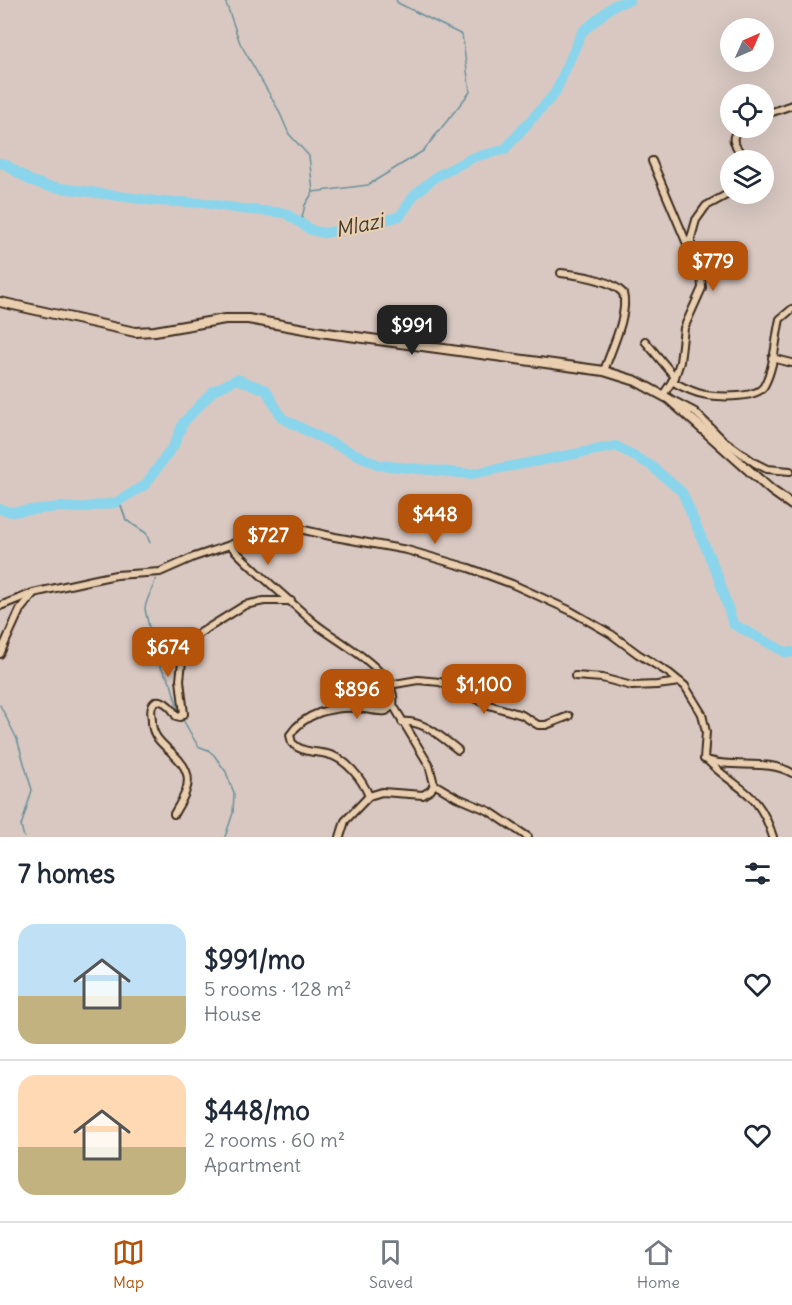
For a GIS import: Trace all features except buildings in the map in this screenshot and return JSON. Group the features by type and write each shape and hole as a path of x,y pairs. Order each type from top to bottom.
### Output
{"street":[{"path":"774,111 792,105"},
{"path":"652,161 687,244 691,246"},
{"path":"666,397 680,362 684,328 698,299 703,281 694,263 691,238 699,214 706,206 720,198"},
{"path":"561,273 605,283 623,293 624,303 620,324 604,370"},
{"path":"0,302 135,332 155,331 225,319 248,319 327,333 604,370 636,381 695,412 746,458 767,469 790,471"},
{"path":"645,341 672,381 703,394 749,395 758,392 763,387 780,319 792,309"},
{"path":"772,358 792,363"},
{"path":"666,397 771,490 792,505"},
{"path":"0,606 33,593 116,575 160,572 262,531 295,528 422,553 512,584 569,610 612,634 680,682 697,703 702,714 706,732 704,759 756,801 773,837"},
{"path":"230,545 259,575 314,622 358,652 389,684 393,705 429,765 434,784 431,790 423,795 382,792 369,796 345,821 340,837"},
{"path":"0,654 20,610 33,593"},
{"path":"174,814 183,797 187,775 151,728 152,706 160,701 167,703 176,716 180,717 184,714 180,680 183,652 200,633 252,602 291,601"},
{"path":"575,676 603,678 632,686 680,682"},
{"path":"389,684 418,680 451,685 489,705 522,715 538,725 546,725 569,716"},
{"path":"369,796 361,780 343,762 326,754 299,750 292,743 290,735 299,724 325,711 342,708 386,711 393,705"},
{"path":"402,722 412,722 426,728 458,750"},
{"path":"707,761 782,768 792,772"},
{"path":"434,784 456,797 489,811 528,837"}],"waterway":[{"path":"225,0 240,43 278,109 289,134 309,156 313,192 305,205 301,222"},
{"path":"313,192 368,185 423,151 470,92 462,35 396,0"},
{"name":"Mlazi","path":"0,163 29,180 47,186 155,201 204,203 285,213 311,230 323,233 362,227 400,216 415,194 437,176 474,157 504,150 555,93 582,32 614,5 630,0"},
{"path":"0,509 11,512 60,507 79,508 115,503 145,485 174,445 183,423 213,391 237,379 266,390 282,418 379,465 470,474 616,446 650,465 682,492 719,579 733,624 787,653 792,652"},
{"path":"119,500 126,520 146,533 150,543"},
{"path":"156,575 145,609 156,660 171,683 179,713"},
{"path":"0,705 17,739 32,790 21,826 24,837"},
{"path":"182,718 198,746 214,755 226,772 234,793 233,813 225,837"}]}
